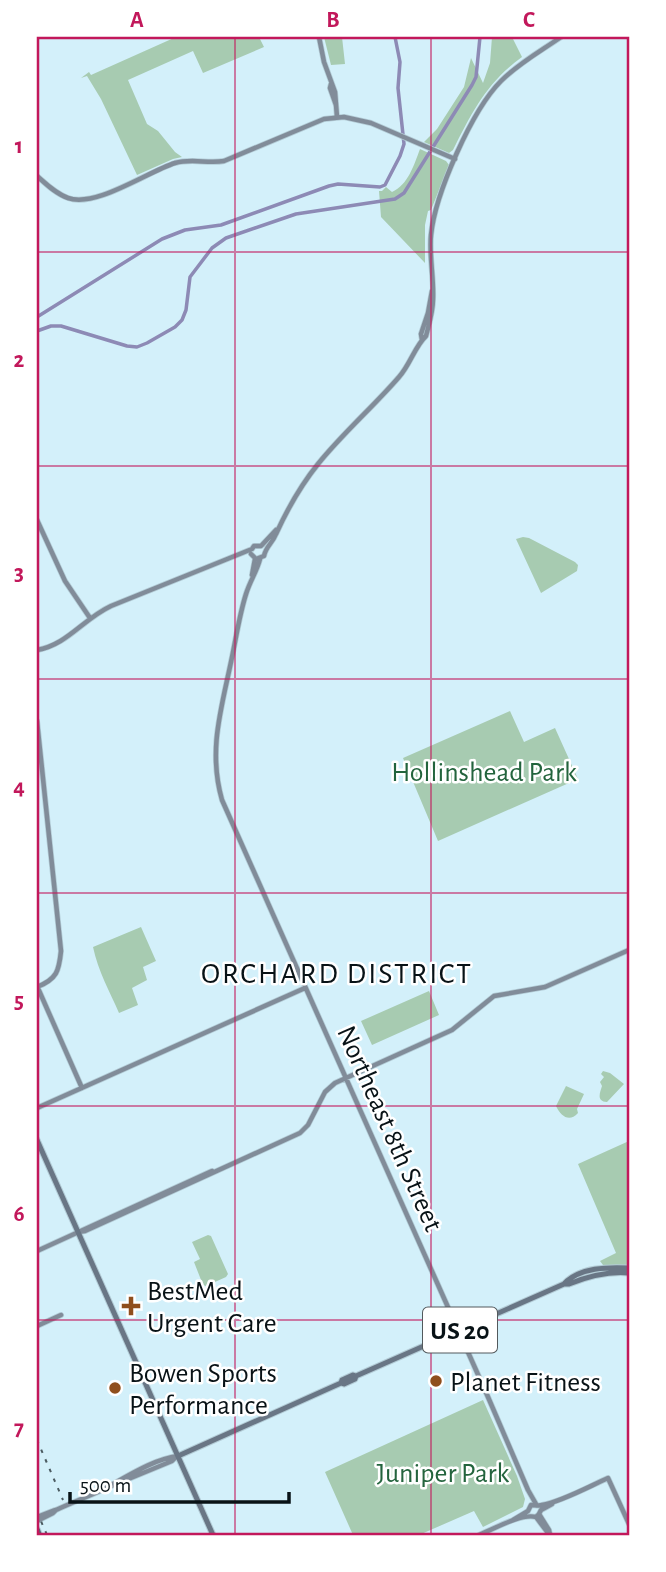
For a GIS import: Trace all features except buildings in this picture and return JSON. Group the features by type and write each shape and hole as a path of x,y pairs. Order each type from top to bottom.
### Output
{"highway":[{"path":"37,1530 39,1535"}],"main road":[{"path":"319,37 321,52 335,93 337,117"},
{"name":"Northeast 8th Street","path":"549,1534 535,1510 228,814 219,789 215,754 216,732 252,576 254,555 265,554 262,547 275,537 316,466 401,375 416,351 433,305 433,219 455,159 476,115 495,87 520,65 561,37"},
{"path":"37,176 63,196 76,200 92,199 174,163 191,160 225,161 311,124 337,117 361,120 455,159"},
{"path":"37,520 65,581 90,618"},
{"path":"37,650 56,645 90,618 119,603 231,557 254,555 257,545 262,547"},
{"path":"37,721 61,951 55,975 47,983 37,986 82,1088"},
{"path":"37,1251 78,1232 89,1230 300,1133 308,1125 329,1087 452,1030 494,996 542,988 629,950"},
{"path":"37,1108 305,988"},
{"path":"37,1140 214,1535"},
{"name":"US 20","path":"604,1271 629,1270"},
{"name":"US 20","path":"178,1455 341,1383 355,1380 356,1376 564,1284 567,1280 604,1271 629,1270"},
{"path":"37,1326 61,1315"},
{"path":"37,1519 178,1455"},
{"path":"479,1535 608,1478 629,1524"}],"green space":[{"path":"176,37 259,37 264,47 203,73 193,51 128,80 147,124 158,131 182,157 137,175 101,99 87,76 81,78 89,72 91,75"},
{"path":"324,37 342,37 345,64 331,65"},
{"path":"492,37 512,37 522,57 490,87 474,110 453,150 449,153 424,142 437,129 464,87 471,58 483,83 490,63"},
{"path":"420,149 449,165 431,210 428,211 425,225 425,263 381,217 379,191 386,187 392,192 402,185 410,174"},
{"path":"523,537 575,562 578,565 577,571 541,593 516,539"},
{"name":"Hollinshead Park","path":"510,711 524,742 555,728 578,779 438,841 403,758"},
{"path":"141,927 156,961 143,967 147,980 132,988 138,1005 119,1013 93,947"},
{"path":"429,991 439,1015 372,1045 361,1021"},
{"path":"603,1071 624,1084 607,1102 601,1100 600,1096"},
{"path":"566,1086 584,1094 577,1109 578,1113 571,1118 563,1115 556,1106"},
{"path":"629,1141 629,1265 603,1265 600,1261 616,1253 578,1164"},
{"path":"211,1236 228,1274 206,1286 203,1285 194,1262 200,1259 192,1242"},
{"name":"Juniper Park","path":"483,1400 517,1476 525,1499 523,1507 483,1527 474,1511 419,1535 353,1535 325,1472"}],"waterway":[{"path":"37,317 162,239 185,230 221,225 329,186 385,185 404,144 398,88 400,62 395,37"},
{"path":"37,331 61,326 137,347 175,327 182,320 186,310 190,277 212,248 226,238 296,214 395,199 404,193 472,85 476,77 480,37"}],"railway":[{"path":"37,1440 63,1500"},
{"path":"37,1512 47,1535"}],"place":[{"name":"BestMed Urgent Care","path":"131,1306"},
{"name":"Planet Fitness","path":"436,1381"},
{"name":"Bowen Sports Performance","path":"115,1388"}],"district":[{"name":"ORCHARD DISTRICT","path":"337,973"}]}
